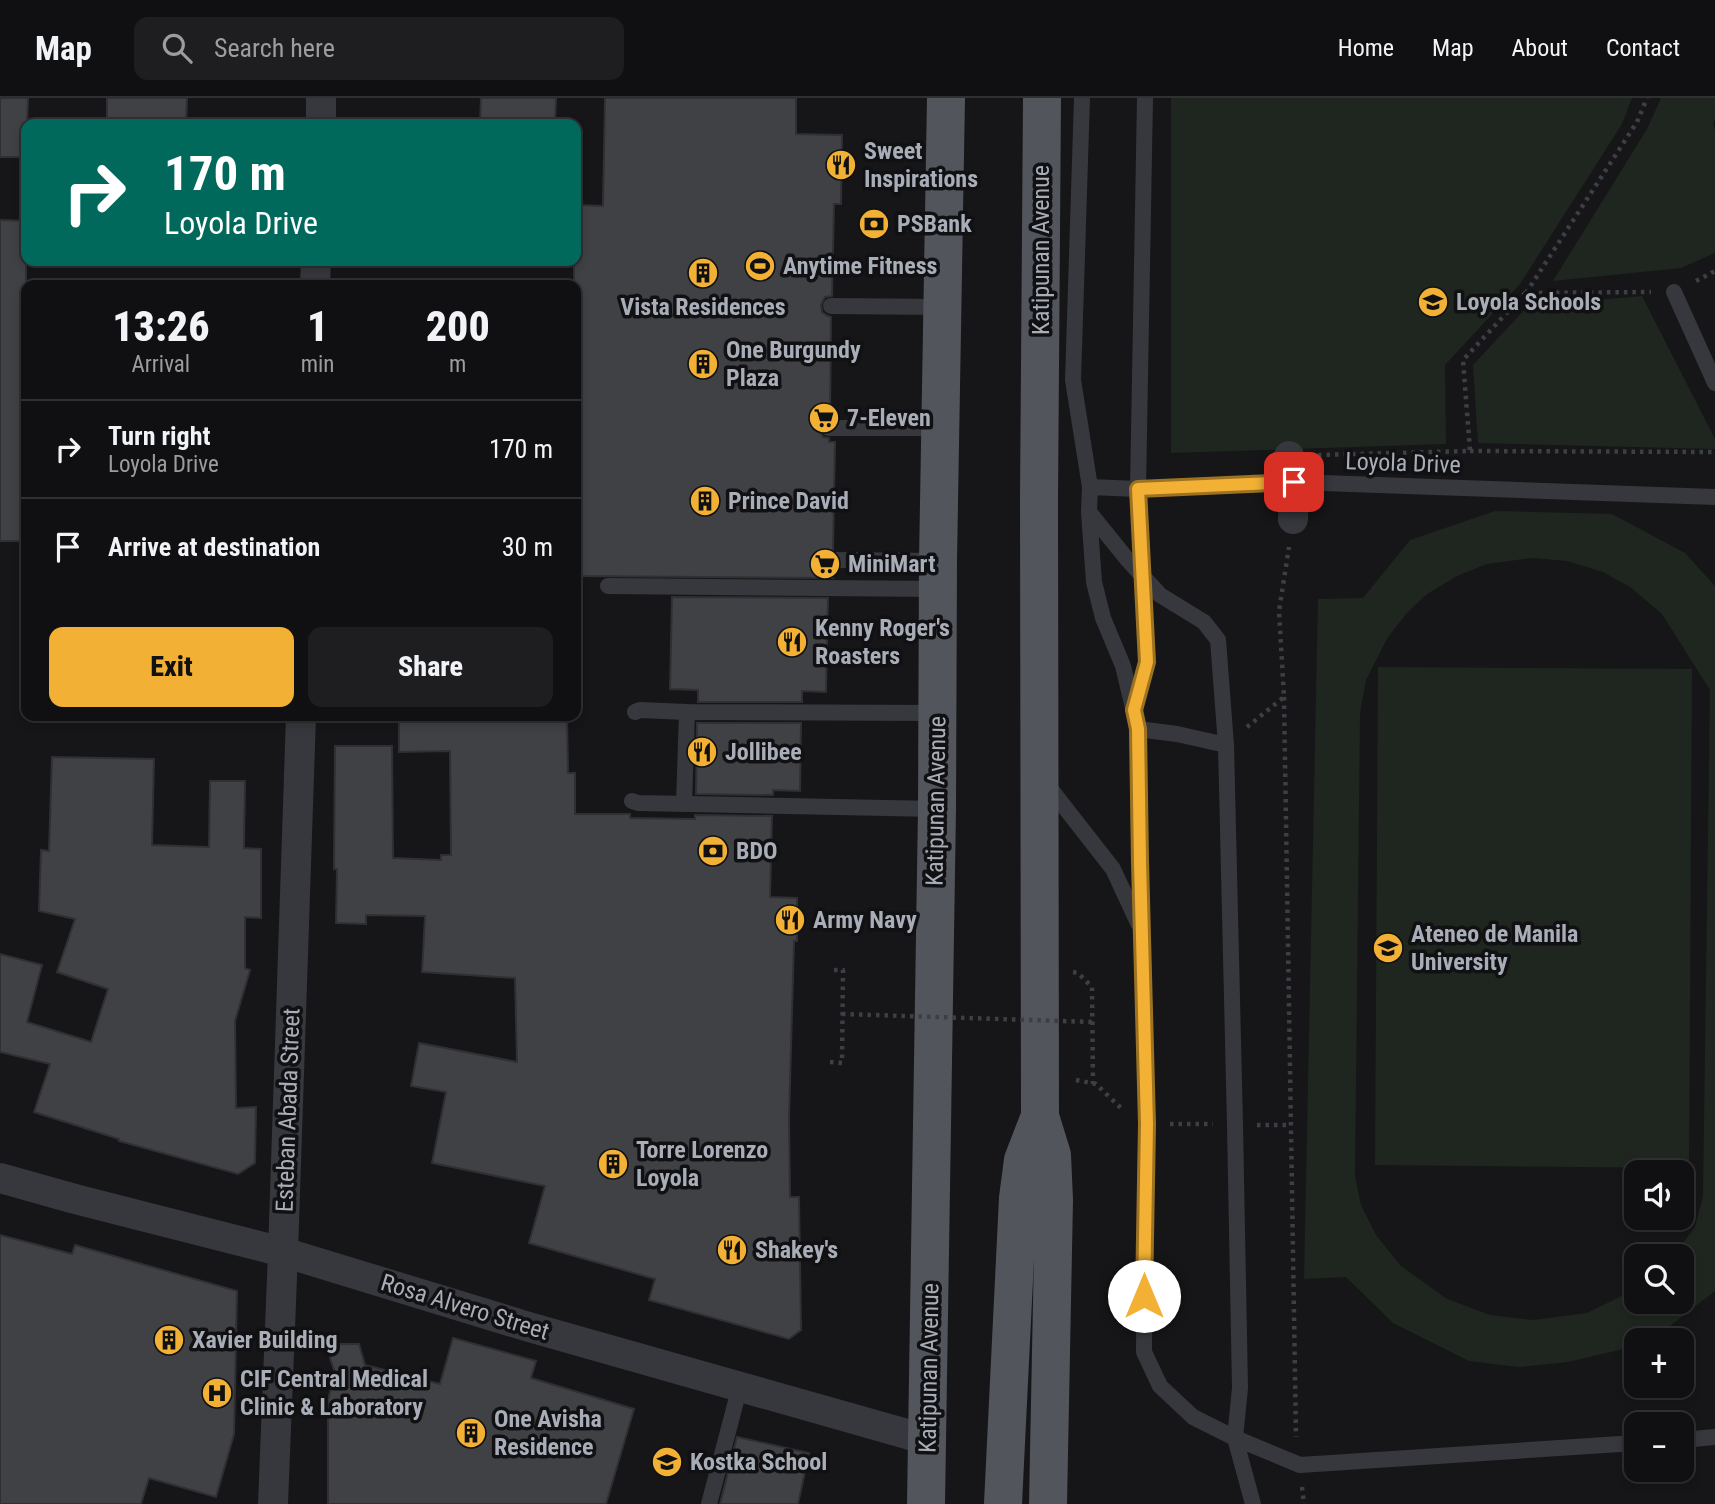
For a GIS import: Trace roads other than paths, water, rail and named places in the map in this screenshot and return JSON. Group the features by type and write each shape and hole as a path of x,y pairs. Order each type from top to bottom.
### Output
{"main road":[{"name":"Katipunan Avenue","path":"926,1504 946,98"},
{"name":"Katipunan Avenue","path":"1042,98 1039,500 1040,1116 1052,1155 1054,1200 1048,1504"},
{"name":"Katipunan Avenue","path":"1003,1504 1018,1198 1023,1160 1040,1116"}],"street":[{"path":"321,98 321,119"},
{"path":"1291,469 1293,519"},
{"name":"Esteban Abada Street","path":"273,1504 301,721"},
{"name":"Rosa Alvero Street","path":"0,1178 283,1252 528,1327 928,1440"}],"lane":[{"path":"1082,98 1073,380 1090,487 1094,582 1103,618 1123,666 1138,729 1147,1124 1144,1352 1160,1386 1194,1417 1235,1438 1300,1465 1624,1444"},
{"path":"1134,710 1147,662 1138,489 1145,98"},
{"path":"1674,292 1715,383"},
{"path":"831,306 943,307"},
{"path":"829,428 941,428"},
{"name":"Loyola Drive","path":"1090,487 1138,489 1291,469 1715,497"},
{"path":"1089,512 1160,595 1204,622 1218,640 1226,746 1235,1125 1240,1388 1235,1438 1253,1504"},
{"path":"833,560 938,575"},
{"path":"607,586 938,575"},
{"path":"635,712 640,709 687,712 937,713"},
{"path":"684,804 687,712"},
{"path":"1138,729 1177,734 1226,746"},
{"path":"1041,778 1113,869 1142,932"},
{"path":"632,801 937,810"},
{"path":"709,1504 740,1387"},
{"path":"1694,1439 1715,1437"}],"place":[{"name":"Sweet Inspirations","path":"841,165"},
{"name":"PSBank","path":"874,224"},
{"name":"Anytime Fitness","path":"760,266"},
{"name":"Vista Residences","path":"703,273"},
{"name":"Loyola Schools","path":"1433,302"},
{"name":"One Burgundy Plaza","path":"703,364"},
{"name":"7-Eleven","path":"824,418"},
{"name":"Prince David","path":"705,501"},
{"name":"MiniMart","path":"825,564"},
{"name":"Kenny Roger's Roasters","path":"792,642"},
{"name":"Jollibee","path":"702,752"},
{"name":"BDO","path":"713,851"},
{"name":"Army Navy","path":"790,920"},
{"name":"Ateneo de Manila University","path":"1388,948"},
{"name":"Torre Lorenzo Loyola","path":"613,1164"},
{"name":"Shakey's","path":"732,1250"},
{"name":"Xavier Building","path":"169,1340"},
{"name":"CIF Central Medical Clinic & Laboratory","path":"217,1393"},
{"name":"One Avisha Residence","path":"471,1433"},
{"name":"Kostka School","path":"667,1462"}]}
